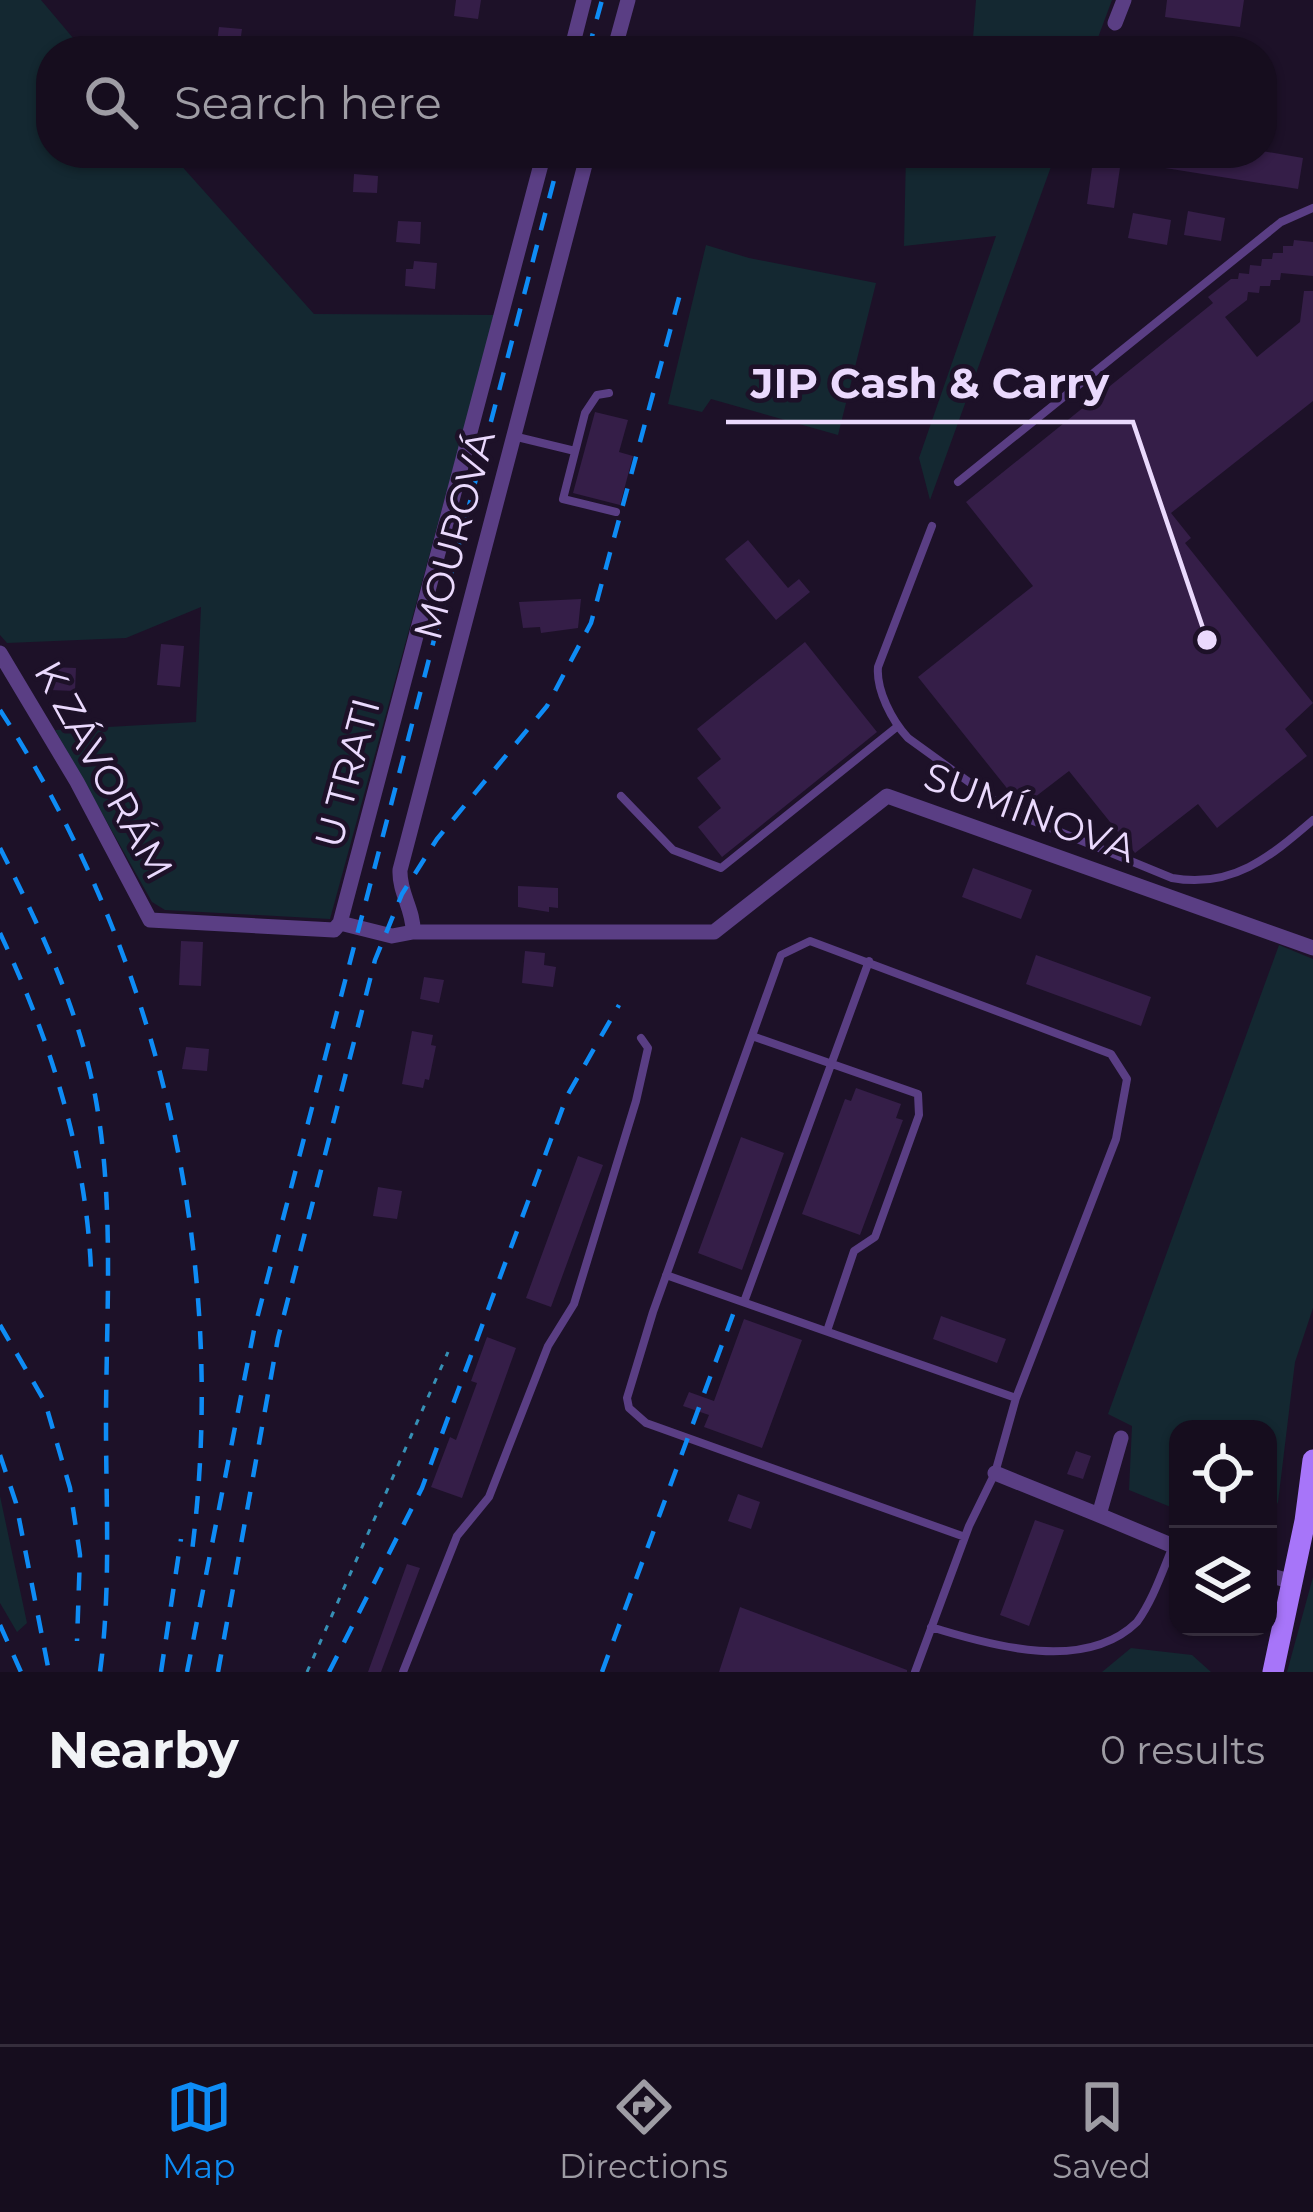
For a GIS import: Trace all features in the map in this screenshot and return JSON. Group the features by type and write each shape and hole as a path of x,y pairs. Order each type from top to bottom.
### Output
{"main road":[{"path":"1274,1672 1313,1460"}],"street":[{"path":"575,36 584,0"},
{"path":"618,36 628,0"},
{"path":"1115,23 1124,0"},
{"name":"U TRATI","path":"337,926 540,168"},
{"name":"MOUROVÁ","path":"413,932 400,870 584,168"},
{"name":"K ZÁVORÁM","path":"0,653 77,782 150,920 337,926"},
{"name":"SUMÍNOVA","path":"337,926 392,936 413,932 714,932 886,796 1313,948"},
{"path":"1099,1515 1121,1438"},
{"path":"995,1473 1169,1544"},
{"path":"1277,1578 1293,1582"}],"lane":[{"path":"958,482 1281,221 1313,208"},
{"path":"609,393 598,395 585,413 563,499 616,512"},
{"path":"514,436 575,451"},
{"path":"932,526 878,667 878,681 908,738 1009,811 1172,878 1199,881 1246,872 1313,820"},
{"path":"621,796 673,850 721,868 898,726"},
{"path":"915,1672 964,1537 995,1473 1016,1398 1116,1139 1127,1079 1111,1054 810,940 781,955 628,1388 629,1408 636,1417 964,1537"},
{"path":"744,1302 869,961"},
{"path":"752,1036 918,1094 919,1115 875,1238 854,1251 827,1331"},
{"path":"404,1672 457,1536 489,1497 548,1346 574,1304 636,1101 648,1048 641,1038"},
{"path":"666,1275 1016,1398"},
{"path":"931,1627 1028,1658 1083,1658 1117,1641 1139,1619 1169,1561"}],"path":[{"path":"307,1672 448,1352"}],"shaded area":[{"path":"0,0 41,0 71,36 36,36 36,168 183,168 314,314 495,315 330,919 165,910 152,902 55,730 196,722 201,607 126,638 7,643 0,635"},
{"path":"976,0 1112,0 1099,36 973,36"},
{"path":"906,168 1051,168 930,500 919,458 996,236 904,246"},
{"path":"706,245 876,283 838,435 711,399 702,412 668,404"},
{"path":"1279,945 1313,959 1313,1308 1295,1362 1277,1504 1277,1420 1169,1420 1169,1506 1129,1490 1132,1426 1108,1414"},
{"path":"0,1496 27,1623 17,1632 0,1603"},
{"path":"1313,1577 1313,1672 1287,1672"},
{"path":"1131,1648 1192,1655 1211,1672 1102,1672"}],"building":[{"path":"456,0 481,0 478,19 454,16"},
{"path":"1167,0 1244,0 1240,27 1165,17"},
{"path":"219,27 242,29 241,36 218,36"},
{"path":"1277,154 1303,158 1298,189 1165,168 1277,168"},
{"path":"1092,168 1120,168 1114,208 1087,204"},
{"path":"354,174 378,176 377,193 353,192"},
{"path":"1188,211 1225,218 1221,241 1184,235"},
{"path":"1133,213 1171,220 1167,245 1128,238"},
{"path":"398,221 421,222 420,244 396,242"},
{"path":"1294,240 1313,242 1313,276 1281,273 1280,280 1260,286 1259,293 1248,292 1247,300 1225,317 1257,357 1300,322 1304,291 1313,291 1313,401 1171,513 1191,538 1185,543 1313,703 1285,729 1307,756 1217,828 1198,804 1135,853 1069,771 1022,807 918,677 1033,586 966,502 1213,303 1208,297 1231,279 1238,279 1239,273 1249,274 1250,265 1261,266 1262,259 1283,253 1283,246 1293,246"},
{"path":"414,261 437,263 435,289 405,286 406,269 413,269"},
{"path":"595,412 628,420 619,452 633,456 620,505 573,493"},
{"path":"748,540 788,588 799,579 810,592 776,620 725,559"},
{"path":"581,599 578,628 541,633 540,627 523,628 519,602"},
{"path":"805,642 877,732 722,857 698,827 721,808 697,778 721,759 697,729"},
{"path":"161,644 184,646 180,687 157,685"},
{"path":"50,667 76,668 75,691 50,690"},
{"path":"973,868 1032,890 1021,919 962,897"},
{"path":"518,886 558,888 558,908 549,907 549,912 518,907"},
{"path":"181,941 203,942 201,986 179,985"},
{"path":"525,951 545,953 544,965 556,967 553,987 522,983"},
{"path":"1036,955 1151,997 1141,1026 1026,984"},
{"path":"424,977 444,980 439,1003 420,999"},
{"path":"412,1031 433,1035 431,1045 436,1046 423,1088 402,1084"},
{"path":"186,1047 209,1049 207,1071 182,1069"},
{"path":"856,1088 901,1104 896,1118 903,1120 860,1235 802,1214 845,1099 851,1101"},
{"path":"741,1137 784,1153 742,1270 698,1253"},
{"path":"578,1156 603,1165 551,1307 526,1298"},
{"path":"378,1187 402,1191 397,1219 373,1216"},
{"path":"941,1316 1006,1339 997,1363 933,1339"},
{"path":"744,1319 802,1340 762,1448 704,1427 709,1415 683,1406 689,1392 714,1401"},
{"path":"487,1337 516,1348 462,1498 431,1487 450,1437 456,1440 477,1383 471,1381"},
{"path":"1076,1451 1091,1456 1083,1479 1067,1474"},
{"path":"738,1494 760,1502 751,1529 728,1521"},
{"path":"1035,1520 1064,1530 1029,1626 1000,1615"},
{"path":"407,1564 420,1568 381,1672 368,1672"},
{"path":"740,1607 907,1670 907,1672 719,1672"}],"railway":[{"path":"592,36 602,0"},
{"path":"187,1672 254,1330 557,168"},
{"path":"218,1672 278,1338 375,960 402,894 437,839 547,706 591,623 683,283"},
{"path":"0,710 56,806 104,906 142,1010 171,1118 190,1227 200,1338 201,1449 191,1559"},
{"path":"0,848 68,999 88,1063 101,1136 108,1259 107,1580 100,1672"},
{"path":"0,933 35,1014 62,1097 82,1182 91,1270"},
{"path":"329,1672 422,1488 567,1096 619,1005"},
{"path":"602,1672 735,1309"},
{"path":"0,1325 45,1402 70,1488 80,1555 77,1641"},
{"path":"0,1455 16,1503 49,1672"},
{"path":"161,1672 181,1539"},
{"path":"0,1625 21,1672"}],"place":[{"name":"JIP Cash & Carry","path":"1207,640"}]}
